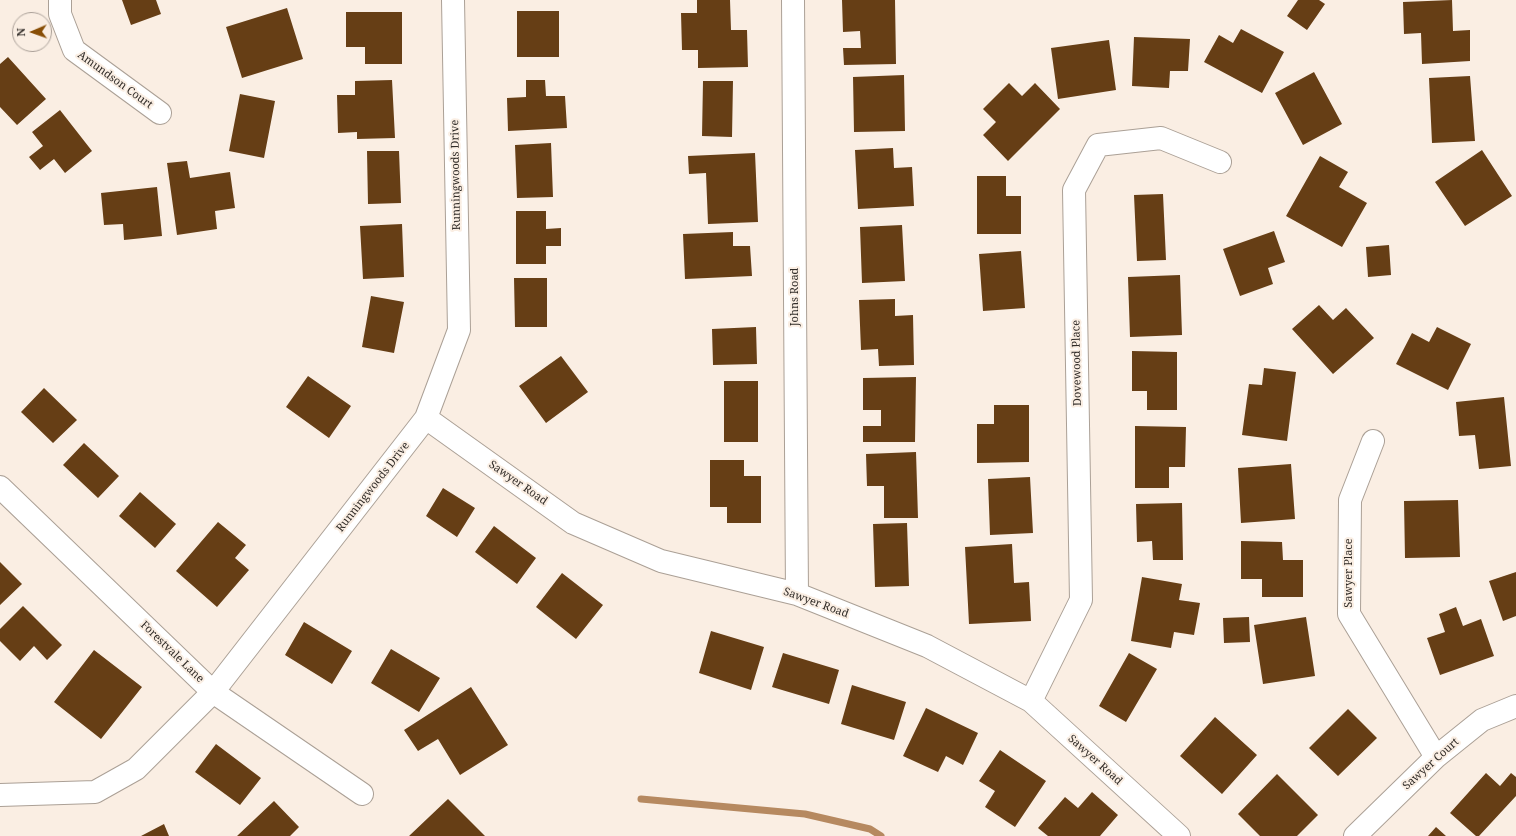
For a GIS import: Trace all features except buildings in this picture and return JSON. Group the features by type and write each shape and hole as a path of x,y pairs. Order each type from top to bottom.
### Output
{"street":[{"name":"Amundson Court","path":"60,0 60,14 74,50 160,113"},
{"name":"Runningwoods Drive","path":"0,796 95,792 136,769 214,692 426,418 459,330 453,0"},
{"name":"Johns Road","path":"793,0 797,594"},
{"name":"Dovewood Place","path":"1031,701 1081,600 1074,190 1098,145 1161,138 1220,162"},
{"name":"Sawyer Road","path":"426,418 574,523 661,561 797,594 927,646 1031,701 1179,836"},
{"name":"Sawyer Place","path":"1373,442 1350,500 1349,614 1436,757"},
{"name":"Forestvale Lane","path":"0,487 214,692 362,794"},
{"name":"Sawyer Court","path":"1355,836 1436,757 1482,720 1516,706"}],"waterway":[{"path":"641,799 805,814 870,829 881,836"}]}
